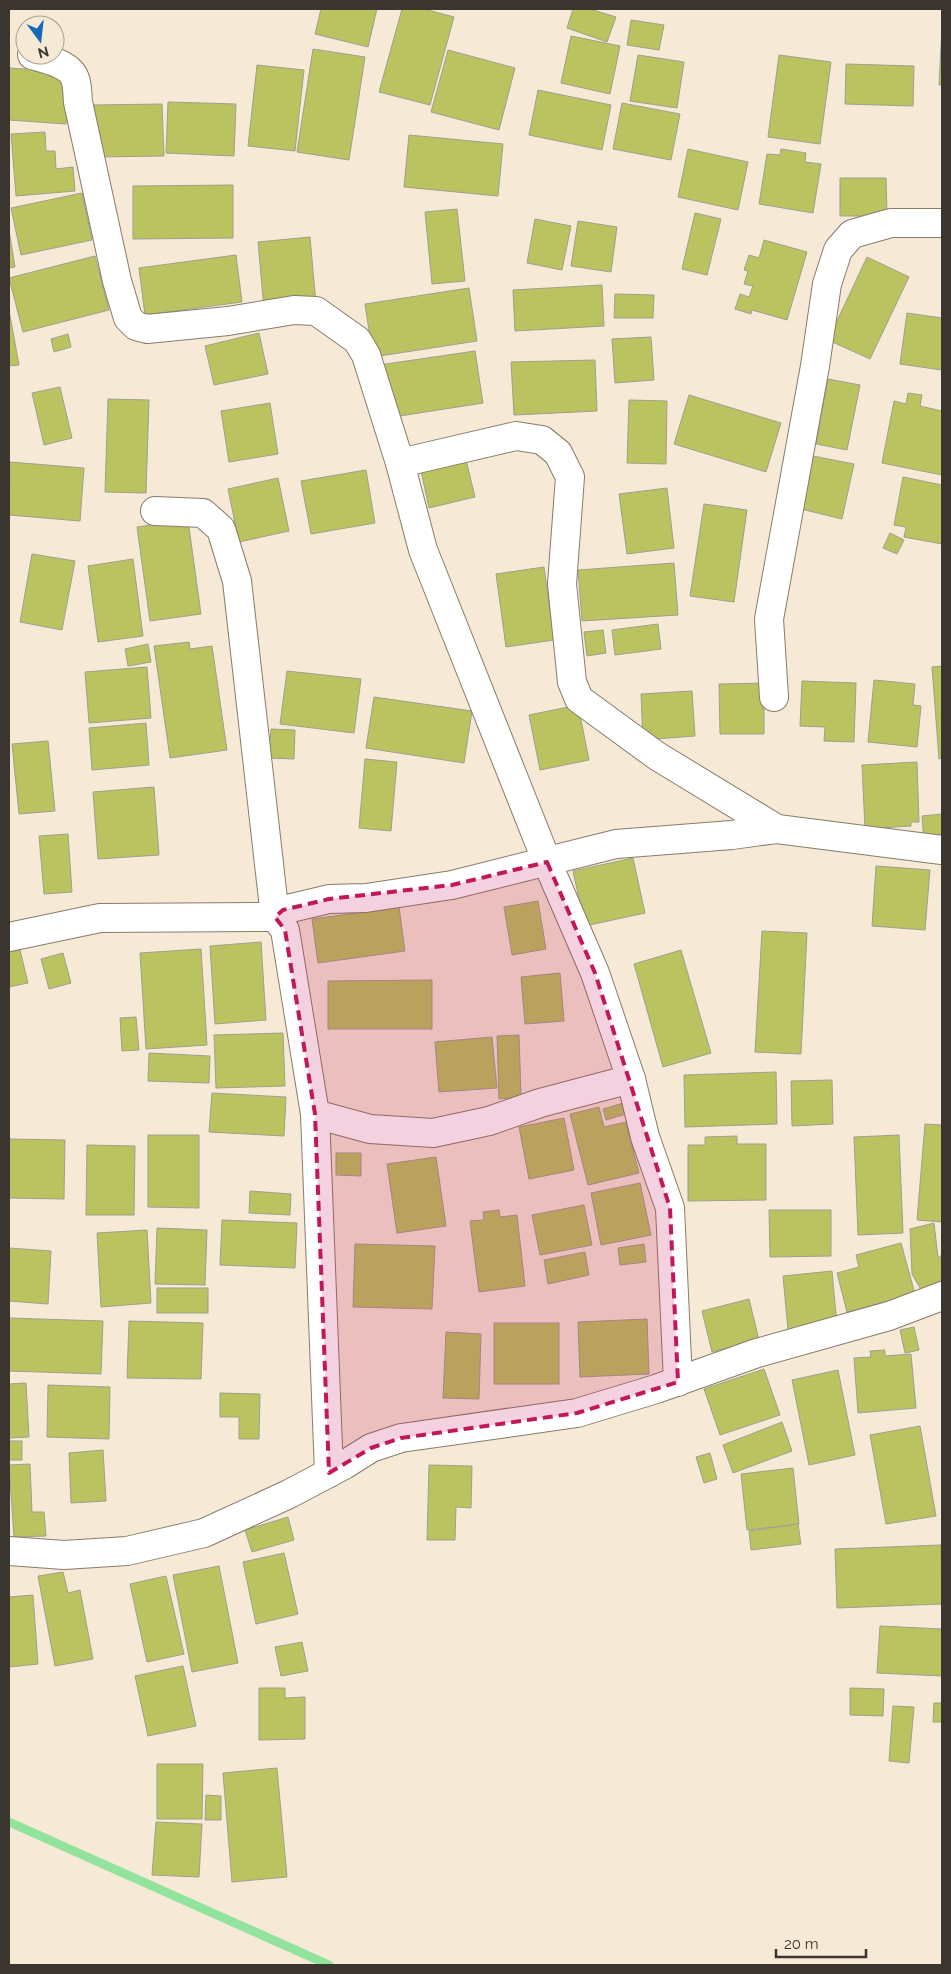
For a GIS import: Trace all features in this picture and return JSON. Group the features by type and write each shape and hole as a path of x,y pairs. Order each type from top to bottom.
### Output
{"street":[{"path":"59,65 73,73 76,80 78,102 117,281 128,318 136,326 147,329 228,321 294,310 316,311 357,340 366,355 400,463 423,550 547,862 595,973 632,1079 645,1137 670,1208 678,1382"},
{"path":"774,697 769,619 815,366 827,284 838,250 852,234 891,223 942,223"},
{"path":"400,463 516,436 542,440 558,453 570,477 562,584 572,682 579,699 656,756 776,829"},
{"path":"155,511 203,513 221,529 230,552 237,581 275,917 285,930 315,1114 329,1473"},
{"path":"9,937 100,918 275,917 283,910 329,899 366,898 452,885 616,844 732,835 776,829 942,850"},
{"path":"315,1114 370,1129 433,1132 489,1121 540,1103 632,1079"},
{"path":"9,1551 64,1555 128,1551 204,1534 289,1494 371,1448 401,1438 577,1413 678,1382 757,1353 889,1316 942,1296"}],"highlighted area":[{"path":"547,862 595,973 670,1208 678,1382 577,1413 401,1438 371,1448 329,1473 315,1114 285,930 275,917 283,910 329,899 452,885"}],"building":[{"path":"321,9 377,9 368,47 315,34"},
{"path":"402,9 424,9 454,17 430,105 379,92"},
{"path":"573,9 590,9 616,17 607,42 567,28"},
{"path":"631,20 664,25 659,50 627,45"},
{"path":"942,27 942,85 939,85"},
{"path":"571,36 620,46 610,94 561,83"},
{"path":"313,49 365,57 349,160 297,152"},
{"path":"448,50 515,68 499,130 431,112"},
{"path":"638,55 684,62 677,108 630,101"},
{"path":"779,55 831,62 820,144 768,137"},
{"path":"846,64 914,66 913,106 845,104"},
{"path":"257,65 304,70 295,151 248,146"},
{"path":"9,68 70,72 66,124 9,120"},
{"path":"538,90 611,105 602,150 529,135"},
{"path":"168,102 236,104 234,156 166,153"},
{"path":"622,103 680,114 671,160 613,149"},
{"path":"162,104 164,156 95,157 94,105"},
{"path":"45,132 46,151 55,151 56,169 73,167 75,191 16,196 11,134"},
{"path":"409,135 503,144 498,196 404,187"},
{"path":"688,149 748,162 738,210 678,197"},
{"path":"781,149 806,153 805,162 821,164 813,213 759,204 767,154 780,155"},
{"path":"840,178 886,178 887,216 840,216"},
{"path":"233,185 233,238 133,239 133,186"},
{"path":"82,193 92,240 21,255 11,208"},
{"path":"457,209 465,281 432,284 425,212"},
{"path":"695,213 721,219 707,275 682,269"},
{"path":"535,219 571,226 562,270 527,263"},
{"path":"578,221 617,227 611,272 571,266"},
{"path":"9,230 15,267 9,268"},
{"path":"310,237 316,304 264,309 258,242"},
{"path":"764,240 807,252 787,320 752,310 751,314 735,309 740,294 749,297 753,286 744,284 748,271 744,270 749,255 759,258"},
{"path":"236,255 242,302 145,315 139,268"},
{"path":"95,256 109,310 23,332 9,278"},
{"path":"867,257 909,277 870,359 828,340"},
{"path":"602,285 604,326 515,331 513,290"},
{"path":"469,288 477,341 373,357 365,304"},
{"path":"615,294 654,295 653,318 614,318"},
{"path":"9,310 19,365 9,366"},
{"path":"907,313 942,318 942,370 900,364"},
{"path":"259,333 268,374 214,385 205,346"},
{"path":"68,334 71,347 54,352 51,339"},
{"path":"651,337 654,380 615,383 612,339"},
{"path":"475,351 483,403 387,418 379,365"},
{"path":"595,360 597,411 514,415 511,362"},
{"path":"828,379 860,385 847,450 816,444"},
{"path":"60,387 72,438 44,445 32,393"},
{"path":"908,393 922,395 920,406 942,411 942,475 882,463 894,401 906,404"},
{"path":"689,395 781,423 766,472 674,444"},
{"path":"108,399 149,400 146,493 105,492"},
{"path":"629,400 667,401 666,464 627,463"},
{"path":"270,403 278,454 229,462 221,411"},
{"path":"465,456 475,497 429,508 420,466"},
{"path":"813,456 854,464 842,519 801,509"},
{"path":"10,462 84,468 80,521 9,515"},
{"path":"366,470 375,523 311,534 301,481"},
{"path":"903,477 942,485 942,544 904,537 906,527 894,525"},
{"path":"278,478 289,531 239,542 228,489"},
{"path":"667,488 674,548 627,554 619,494"},
{"path":"704,504 747,510 734,602 690,596"},
{"path":"188,520 201,614 150,621 137,527"},
{"path":"890,533 904,540 897,554 883,548"},
{"path":"32,554 75,561 62,630 20,622"},
{"path":"133,559 143,636 98,642 88,566"},
{"path":"674,563 678,615 582,621 578,570"},
{"path":"544,567 554,640 506,647 496,574"},
{"path":"658,624 661,649 615,655 612,630"},
{"path":"603,630 606,653 587,656 584,632"},
{"path":"189,642 190,649 212,646 227,750 170,758 154,646"},
{"path":"148,644 151,662 128,666 125,649"},
{"path":"942,666 942,758 939,759 932,667"},
{"path":"147,667 151,718 89,723 85,672"},
{"path":"287,671 361,679 354,733 280,724"},
{"path":"874,680 915,684 913,705 921,706 917,747 868,742"},
{"path":"802,681 856,683 854,742 824,741 825,727 800,726"},
{"path":"764,683 764,734 720,734 719,684"},
{"path":"692,691 695,736 643,740 641,694"},
{"path":"374,697 472,711 464,763 366,748"},
{"path":"578,705 589,760 540,770 529,715"},
{"path":"146,723 149,765 92,770 89,728"},
{"path":"271,729 295,730 294,759 269,758"},
{"path":"48,741 55,811 19,814 12,744"},
{"path":"365,759 397,762 391,831 359,828"},
{"path":"917,762 919,822 911,822 911,826 865,829 862,765"},
{"path":"154,787 159,855 98,859 93,792"},
{"path":"942,814 942,840 924,841 922,816"},
{"path":"68,834 72,892 44,894 39,836"},
{"path":"633,858 645,913 585,926 573,871"},
{"path":"876,866 930,870 925,930 872,926"},
{"path":"538,901 546,949 512,955 504,907"},
{"path":"399,907 405,951 318,963 312,919"},
{"path":"762,931 807,933 801,1054 755,1052"},
{"path":"261,942 266,1020 215,1024 210,946"},
{"path":"201,949 207,1045 146,1049 140,953"},
{"path":"20,950 28,983 9,987 9,952"},
{"path":"681,950 711,1053 663,1067 634,964"},
{"path":"63,953 71,983 49,989 41,959"},
{"path":"560,973 564,1021 525,1024 521,977"},
{"path":"432,980 432,1029 328,1029 328,981"},
{"path":"136,1017 139,1050 122,1051 120,1018"},
{"path":"283,1033 285,1086 216,1088 214,1035"},
{"path":"519,1035 521,1097 499,1099 497,1036"},
{"path":"492,1037 497,1088 439,1092 435,1042"},
{"path":"149,1053 210,1056 209,1083 148,1081"},
{"path":"776,1072 777,1124 685,1127 684,1075"},
{"path":"832,1080 833,1124 792,1126 791,1081"},
{"path":"212,1093 286,1097 284,1136 209,1132"},
{"path":"623,1103 626,1114 606,1120 603,1109"},
{"path":"599,1107 604,1127 626,1122 639,1173 588,1185 570,1114"},
{"path":"564,1118 574,1170 529,1179 519,1127"},
{"path":"925,1124 942,1125 942,1222 917,1220"},
{"path":"148,1135 199,1135 199,1208 148,1207"},
{"path":"899,1135 903,1233 858,1235 854,1137"},
{"path":"737,1136 737,1144 766,1144 766,1200 688,1201 688,1145 705,1145 705,1137"},
{"path":"9,1139 65,1140 64,1199 9,1198"},
{"path":"87,1145 135,1146 134,1215 86,1215"},
{"path":"336,1153 361,1153 361,1176 336,1175"},
{"path":"436,1157 446,1226 397,1233 387,1164"},
{"path":"640,1183 651,1235 601,1245 591,1193"},
{"path":"250,1191 291,1194 290,1215 249,1213"},
{"path":"584,1205 592,1245 540,1255 532,1215"},
{"path":"499,1210 500,1217 517,1215 525,1286 479,1292 470,1221 484,1220 483,1212"},
{"path":"769,1210 831,1210 831,1256 770,1257"},
{"path":"222,1220 297,1223 295,1268 220,1265"},
{"path":"934,1223 938,1258 942,1255 942,1279 923,1293 912,1274 910,1229"},
{"path":"157,1228 207,1230 205,1285 155,1284"},
{"path":"147,1230 151,1303 101,1307 97,1233"},
{"path":"901,1243 915,1294 847,1312 837,1273 859,1267 856,1255"},
{"path":"355,1244 435,1246 432,1309 353,1307"},
{"path":"644,1244 646,1262 620,1265 618,1248"},
{"path":"9,1248 51,1251 48,1304 9,1301"},
{"path":"585,1252 589,1275 548,1284 544,1260"},
{"path":"832,1271 837,1325 788,1330 783,1276"},
{"path":"157,1288 208,1288 208,1313 157,1313"},
{"path":"749,1299 759,1340 712,1352 702,1311"},
{"path":"9,1318 103,1321 101,1374 9,1371"},
{"path":"647,1319 649,1374 580,1377 578,1322"},
{"path":"129,1321 203,1323 201,1379 127,1378"},
{"path":"494,1323 559,1323 559,1384 494,1384"},
{"path":"914,1327 919,1350 905,1353 900,1330"},
{"path":"446,1332 481,1334 479,1399 443,1398"},
{"path":"885,1350 885,1356 911,1354 916,1408 858,1413 854,1358 871,1357 870,1351"},
{"path":"764,1369 780,1415 720,1435 704,1389"},
{"path":"838,1370 855,1455 809,1465 792,1380"},
{"path":"26,1383 29,1437 9,1438 9,1384"},
{"path":"48,1385 110,1387 109,1439 47,1437"},
{"path":"220,1393 260,1394 259,1439 239,1439 239,1417 220,1417"},
{"path":"782,1422 792,1451 733,1473 723,1445"},
{"path":"920,1426 936,1516 886,1524 870,1435"},
{"path":"9,1441 22,1441 22,1460 9,1460"},
{"path":"103,1450 106,1501 71,1503 69,1453"},
{"path":"710,1453 717,1479 704,1483 696,1457"},
{"path":"30,1464 32,1512 44,1512 46,1536 14,1537 9,1465"},
{"path":"429,1465 472,1466 471,1508 456,1507 455,1540 427,1540"},
{"path":"793,1468 799,1524 747,1530 741,1474"},
{"path":"288,1517 294,1540 252,1552 245,1530"},
{"path":"798,1524 801,1544 751,1550 749,1531"},
{"path":"941,1545 942,1604 837,1608 835,1549"},
{"path":"284,1553 298,1614 256,1624 243,1562"},
{"path":"219,1566 238,1663 192,1672 173,1575"},
{"path":"63,1572 68,1593 80,1590 93,1659 55,1666 38,1576"},
{"path":"166,1576 184,1654 147,1662 130,1584"},
{"path":"33,1595 38,1664 9,1667 9,1597"},
{"path":"880,1626 942,1629 942,1676 877,1673"},
{"path":"302,1642 308,1671 281,1676 275,1647"},
{"path":"183,1666 196,1726 148,1736 135,1676"},
{"path":"259,1688 285,1688 285,1698 305,1697 305,1739 259,1740"},
{"path":"850,1688 884,1689 883,1716 850,1715"},
{"path":"934,1703 942,1703 942,1722 933,1722"},
{"path":"893,1706 914,1707 909,1763 889,1761"},
{"path":"157,1764 203,1764 202,1819 157,1819"},
{"path":"277,1768 287,1877 232,1882 223,1773"},
{"path":"206,1795 221,1796 221,1820 205,1820"},
{"path":"156,1822 202,1824 199,1877 152,1875"}],"waterway":[{"path":"9,1822 329,1965"}]}
